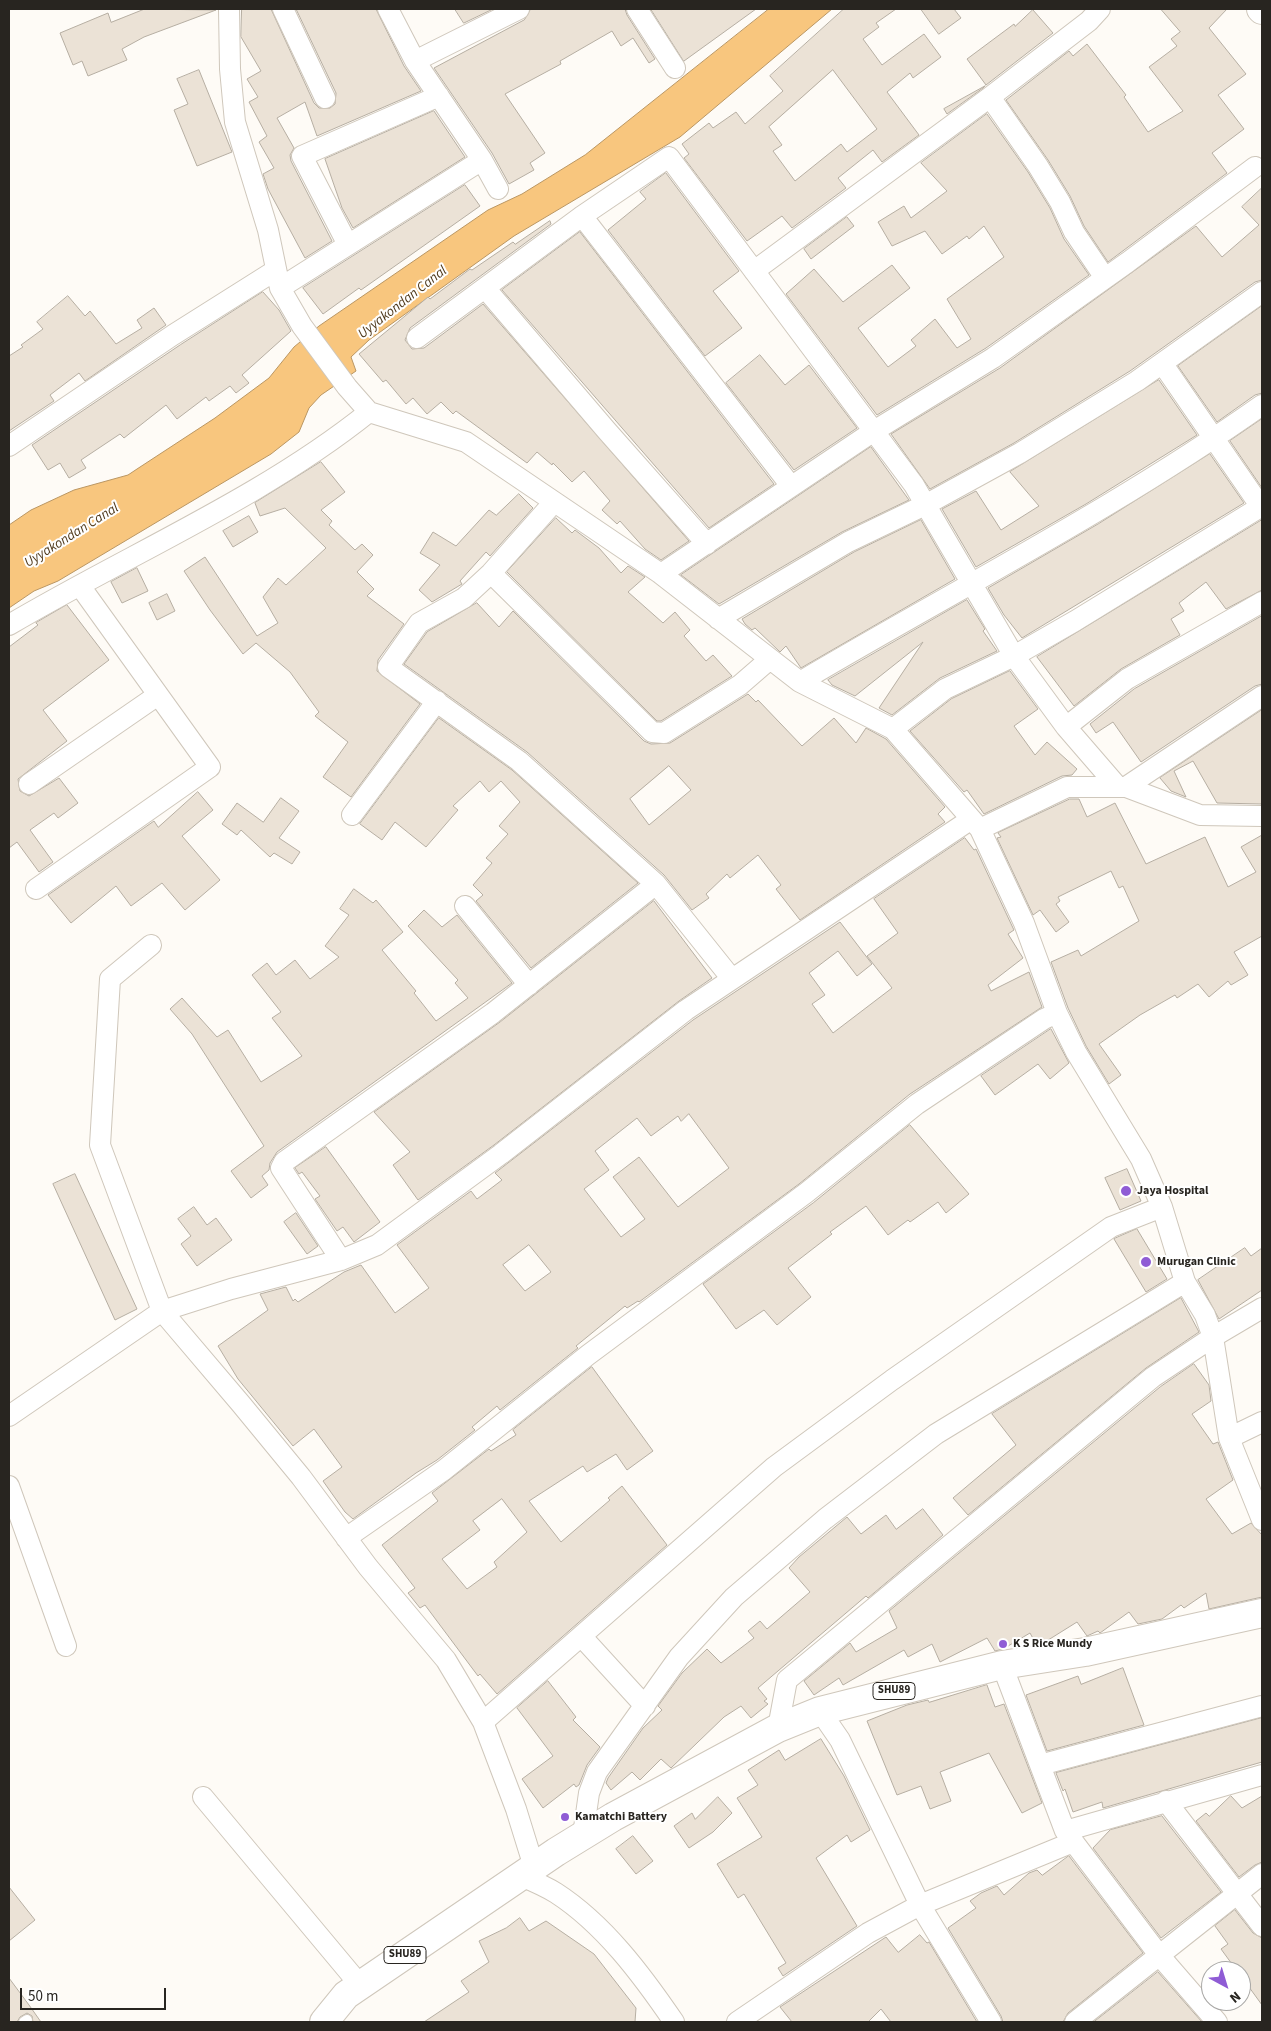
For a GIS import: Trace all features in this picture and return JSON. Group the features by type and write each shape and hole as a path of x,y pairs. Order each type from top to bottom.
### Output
{"main road":[{"name":"SHU89","path":"324,2022 346,1995 556,1852 583,1835 778,1728 820,1711 1002,1664 1085,1652 1262,1613"}],"street":[{"path":"229,9 230,69 235,122 268,230 278,279 302,326 347,387 369,412 466,442 661,574 800,682 893,729 975,824 1024,923 1057,1013 1076,1052 1141,1158 1162,1207 1185,1282 1205,1315 1213,1337 1229,1438 1262,1520"},
{"path":"283,9 325,98"},
{"path":"388,9 415,61 482,160 498,188"},
{"path":"415,61 519,9"},
{"path":"637,9 676,68"},
{"path":"754,271 990,97 1089,21 1100,9"},
{"path":"348,245 302,156 439,96"},
{"path":"990,97 1038,166 1060,202 1074,232 1106,278"},
{"path":"417,338 582,216 669,157 927,504 971,584 1014,656 1066,727 1122,787"},
{"path":"9,446 173,335 278,279 348,245 482,160"},
{"path":"661,574 874,431 993,358 1106,278 1256,167"},
{"path":"582,216 790,486"},
{"path":"485,288 607,431 707,544"},
{"path":"718,619 848,542 927,504 1020,453 1137,381 1262,292"},
{"path":"893,729 945,689 1014,656 1262,506 1162,363"},
{"path":"800,682 916,613 1100,511 1215,439 1262,406"},
{"path":"9,625 300,462 369,412"},
{"path":"554,502 491,573 464,598 418,623 388,667 519,761 656,884 732,979"},
{"path":"491,573 652,732 664,733 740,685 770,659"},
{"path":"36,889 210,767 80,586"},
{"path":"1066,727 1127,679 1262,602"},
{"path":"29,784 158,695"},
{"path":"1122,787 1262,696"},
{"path":"352,815 437,701"},
{"path":"9,1416 162,1311 231,1289 342,1260 377,1246 686,1010 884,879 975,824 1067,787 1122,787 1200,815 1262,816"},
{"path":"342,1260 281,1168 284,1162 529,985 656,884"},
{"path":"465,906 529,985"},
{"path":"151,945 110,979 100,1145 162,1311 241,1404 346,1538 446,1660 483,1722 516,1809 528,1872 580,1910 635,1968 674,2022"},
{"path":"346,1538 444,1470 588,1355 806,1193 917,1104 1044,1019 1057,1013"},
{"path":"483,1722 782,1461 923,1358 1111,1226 1162,1207"},
{"path":"583,1835 589,1792 597,1772 679,1657 734,1597 825,1519 936,1434 1185,1282"},
{"path":"778,1728 787,1680 1153,1377 1213,1337 1262,1308"},
{"path":"1229,1438 1262,1422"},
{"path":"9,1486 66,1646"},
{"path":"582,1636 645,1706"},
{"path":"1002,1664 1069,1837 1159,1955 1217,2022"},
{"path":"1040,1765 1262,1706"},
{"path":"820,1711 840,1740 920,1905 991,2022"},
{"path":"737,2022 868,1933 920,1905 1069,1837 1166,1801 1262,1775"},
{"path":"203,1798 360,1986"},
{"path":"1166,1801 1262,1926"},
{"path":"1075,2022 1262,1874"}],"water":[{"name":"Uyyakondan Canal","path":"769,9 832,9 680,137 514,236 369,340 351,357 356,371 321,395 309,408 299,432 271,454 58,581 34,591 9,608 9,525 31,510 74,490 128,475 215,418 269,378 294,347 319,326 488,210 522,194 585,155"}],"building":[{"path":"145,9 216,10 144,37 122,49 127,60 88,76 82,61 73,65 60,33 108,13 111,22"},
{"path":"242,9 271,9 314,103 319,108 330,108 335,104 336,93 296,9 376,9 404,66 421,91 317,136 305,102 277,118 294,148 290,155 291,161 332,241 305,258 268,189 263,174 274,168 259,142 267,136 249,102 258,97 247,79 261,71 241,37"},
{"path":"455,9 493,9 464,23"},
{"path":"531,9 625,9 655,59 649,63 633,38 621,46 612,31 560,61 561,64 505,94 545,153 530,163 534,170 509,184 492,153 434,68 524,20"},
{"path":"651,9 756,9 684,61"},
{"path":"844,9 896,9 876,23 879,27 863,39 882,65 924,34 941,57 913,78 910,73 887,92 919,135 882,162 873,150 838,178 846,188 792,228 782,216 747,241 684,158 689,154 682,144 709,123 713,128 736,112 745,124 783,91 770,76","holes":["833,70 877,129 847,152 841,144 795,181 773,151 782,145 769,127"]},
{"path":"921,9 954,9 961,18 939,34"},
{"path":"1161,9 1227,9 1209,28 1246,74 1218,95 1244,129 1212,153 1227,173 1108,262 1084,226 1070,196 1048,160 1006,100 1069,51 1073,56 1087,44 1126,95 1124,97 1148,132 1183,111 1149,67 1177,46 1171,39 1180,32"},
{"path":"1033,10 1053,33 986,85 967,59 1014,24 1015,26"},
{"path":"199,70 232,152 197,166 174,110 188,104 177,79"},
{"path":"985,86 983,88 947,114 944,109"},
{"path":"434,111 465,157 353,228 342,208 325,159"},
{"path":"987,114 1028,172 1050,208 1064,239 1089,275 986,348 877,415 786,294 814,269 843,302 892,265 910,288 858,328 888,367 916,346 911,340 935,319 957,348 971,339 947,299 1004,257 984,226 969,239 967,236 942,254 925,231 892,246 878,222 904,206 911,218 947,191 921,163"},
{"path":"666,173 739,271 713,291 742,328 705,356 608,230 646,199 640,192"},
{"path":"465,185 480,206 361,290 359,288 323,314 303,288"},
{"path":"1262,188 1262,280 1255,282 1130,371 1014,443 930,489 891,434 1000,368 1196,226 1222,257 1259,225 1242,207"},
{"path":"847,217 854,226 811,259 804,249"},
{"path":"550,221 551,224 410,328 405,340 412,349 424,348 483,304 689,541 661,560 645,549 620,521 617,524 602,510 610,501 584,471 572,482 553,463 552,465 537,452 527,463 456,411 453,414 441,402 427,414 413,398 406,404 386,380 383,382 359,354 428,297 430,299 470,269 472,270 513,242 515,244"},
{"path":"580,232 774,484 709,528 502,290"},
{"path":"263,292 279,310 291,331 242,375 249,383 236,393 230,386 209,401 206,397 177,419 166,405 124,438 120,434 81,460 86,468 69,478 60,463 48,470 32,445 180,345"},
{"path":"68,296 85,316 90,311 116,344 142,328 137,320 154,308 166,325 85,381 79,373 50,395 54,401 9,431 9,356 23,347 21,345 43,329 37,322"},
{"path":"1262,306 1262,393 1255,395 1217,422 1178,366"},
{"path":"760,355 785,385 809,365 857,428 794,470 726,383"},
{"path":"1159,380 1197,435 1086,504 976,567 942,509 976,491 1001,530 1039,506 1010,472"},
{"path":"1262,419 1262,488 1230,441"},
{"path":"871,447 909,500 842,532 719,604 681,575"},
{"path":"1210,454 1244,503 1022,638 1004,615 988,588 1098,524"},
{"path":"321,462 345,492 321,510 332,521 329,525 355,550 362,544 373,555 357,572 374,589 367,596 404,624 378,660 377,671 420,704 351,797 323,777 348,742 315,716 319,712 290,672 256,643 243,654 184,571 205,557 257,636 278,623 263,597 278,578 286,585 326,548 285,508 260,516 255,503"},
{"path":"519,494 533,508 490,556 486,552 460,581 462,584 432,602 419,590 440,565 420,553 433,532 456,546 489,510 496,515"},
{"path":"249,516 258,532 233,547 223,531"},
{"path":"556,518 572,533 575,530 599,548 621,573 628,566 645,577 628,592 663,623 675,612 690,630 684,636 706,661 713,655 732,676 661,721 657,721 507,572"},
{"path":"921,520 955,579 801,668 786,646 780,652 755,628 752,630 745,624 742,619 854,552"},
{"path":"1262,520 1262,590 1226,609 1206,582 1179,603 1184,611 1171,619 1180,635 1121,669 1074,706 1037,657"},
{"path":"137,568 148,591 122,603 111,582"},
{"path":"167,594 175,611 157,620 149,603"},
{"path":"967,600 985,629 983,631 997,651 940,678 892,715 879,708 923,642 855,696 832,685 828,680"},
{"path":"477,603 499,627 513,611 644,741 651,744 670,743 748,694 756,702 758,700 802,746 834,718 856,743 866,728 886,739 945,807 938,814 945,822 800,920 776,889 781,885 758,855 730,878 727,874 706,894 709,898 692,910 664,875 527,752 404,664 427,632","holes":["669,766 691,790 649,825 630,799"]},
{"path":"67,605 109,660 43,710 67,741 18,779 20,791 29,796 59,778 78,803 58,818 54,813 30,830 53,862 39,872 17,842 9,848 9,647 38,625 36,623"},
{"path":"1262,616 1262,684 1255,686 1141,762 1113,722 1096,733 1090,724 1134,689"},
{"path":"1010,671 1038,709 1014,726 1035,755 1047,742 1077,769 1072,775 1062,776 984,814 967,790 964,792 910,731 951,699"},
{"path":"1262,710 1262,804 1217,803 1193,761 1174,771 1186,797 1171,791 1160,778"},
{"path":"439,718 512,770 638,883 531,968 476,901 483,895 473,885 492,863 486,858 508,834 499,826 520,802 501,781 489,792 480,781 453,806 458,810 426,847 395,822 382,840 360,824"},
{"path":"198,792 213,810 182,836 220,880 185,910 162,883 131,906 116,886 71,923 48,895 154,821 158,827"},
{"path":"281,798 299,811 279,838 300,852 292,864 274,853 270,857 241,830 237,835 222,824 237,803 263,822"},
{"path":"1070,799 1079,799 1087,817 1115,803 1146,864 1205,837 1228,887 1256,872 1241,847 1262,835 1262,936 1234,952 1248,975 1231,985 1228,981 1209,997 1198,984 1177,998 1175,995 1140,1015 1099,1044 1121,1075 1109,1084 1086,1046 1068,1008 1051,962 1078,950 1081,956 1139,921 1123,886 1119,888 1111,871 1058,897 1060,901 1056,904 1069,922 1056,932 1040,910 1033,915 997,838 1001,837 998,833"},
{"path":"965,838 974,850 976,849 1014,930 1008,934 1023,958 988,985 991,991 1029,972 1042,1007 910,1094 799,1184 639,1302 627,1308 625,1306 576,1346 578,1348 500,1410 497,1406 472,1427 475,1430 437,1460 353,1519 345,1512 323,1481 342,1467 314,1429 293,1446 238,1379 218,1346 268,1310 260,1294 286,1287 293,1301 295,1299 298,1302 344,1272 361,1265 395,1313 429,1288 397,1245 471,1191 477,1199 502,1180 495,1173 693,1020 840,922 872,964 857,976 838,951 809,973 825,995 812,1004 833,1033 892,988 867,956 898,933 874,899","holes":["689,1114 729,1168 678,1207 639,1157 613,1177 645,1219 621,1237 584,1189 609,1170 595,1151 637,1118 651,1136 678,1116 681,1121","529,1245 551,1272 525,1291 503,1265"]},
{"path":"354,889 373,903 376,900 403,932 382,950 416,991 414,993 436,1021 468,998 455,983 458,980 408,926 424,910 442,927 457,915 512,983 277,1152 270,1163 269,1170 262,1176 268,1185 251,1198 231,1171 264,1146 192,1034 170,1009 182,998 217,1037 228,1030 261,1082 302,1056 272,1018 281,1012 252,975 267,963 276,975 295,960 310,979 339,957 325,946 349,915 340,909"},
{"path":"654,901 712,978 679,1001 494,1145 418,1200 393,1165 410,1152 374,1112 500,1022"},
{"path":"1051,1029 1069,1063 1050,1079 1038,1064 995,1095 981,1076"},
{"path":"910,1125 969,1194 946,1213 938,1202 910,1222 908,1220 888,1235 866,1206 830,1232 832,1234 788,1268 811,1297 777,1325 764,1310 736,1329 703,1284 813,1203"},
{"path":"326,1147 380,1222 354,1242 343,1227 337,1231 315,1199 320,1196 302,1172 299,1174 295,1168"},
{"path":"1127,1169 1141,1201 1120,1210 1105,1178"},
{"path":"75,1174 137,1309 115,1320 53,1184"},
{"path":"194,1207 207,1225 216,1218 232,1240 197,1266 181,1244 191,1236 178,1219"},
{"path":"296,1213 318,1246 307,1254 284,1222"},
{"path":"1137,1229 1167,1279 1146,1292 1114,1239"},
{"path":"1245,1248 1251,1256 1262,1248 1262,1290 1219,1319 1198,1280"},
{"path":"1181,1298 1199,1332 1146,1368 968,1515 953,1498 1016,1445 992,1414"},
{"path":"1194,1364 1209,1385 1211,1401 1192,1414 1213,1444 1218,1442 1233,1480 1206,1499 1232,1534 1251,1523 1262,1535 1262,1597 1209,1609 1206,1593 1184,1608 1181,1605 1162,1619 1138,1624 1129,1612 1100,1633 1098,1631 1087,1636 1077,1622 1045,1642 1036,1644 1030,1633 1003,1649 995,1651 987,1638 940,1662 932,1644 908,1657 904,1650 843,1685 839,1678 814,1695 804,1681 850,1643 856,1652 897,1628 889,1611 1160,1387"},
{"path":"592,1367 653,1451 627,1470 616,1454 587,1472 583,1466 529,1501 561,1542 610,1500 608,1498 622,1486 667,1545 497,1694 480,1674 478,1676 425,1605 420,1608 408,1593 415,1588 382,1545 438,1501 432,1493 489,1449 491,1451 516,1435 513,1430","holes":["502,1499 527,1532 494,1562 497,1567 467,1589 442,1559 480,1530 473,1521"]},
{"path":"923,1509 943,1535 868,1598 866,1596 758,1688 767,1699 764,1701 768,1704 751,1718 741,1706 724,1717 671,1768 661,1759 640,1780 632,1772 611,1790 606,1783 608,1778 643,1728 662,1710 658,1706 682,1673 707,1649 721,1663 754,1638 748,1631 760,1621 767,1629 810,1592 789,1568 799,1557 847,1517 861,1534 886,1515 896,1529"},
{"path":"1123,1668 1144,1725 1047,1751 1026,1695 1078,1676 1081,1684"},
{"path":"548,1681 576,1717 573,1720 600,1747 587,1765 579,1785 576,1787 574,1784 543,1808 522,1779 553,1756 517,1708"},
{"path":"987,1685 995,1707 1004,1704 1042,1803 1022,1813 989,1753 940,1772 951,1801 930,1809 921,1786 897,1795 867,1721 907,1705 928,1700 929,1702"},
{"path":"1262,1718 1262,1762 1103,1808 1102,1802 1073,1812 1065,1789 1063,1791 1056,1773"},
{"path":"821,1739 844,1776 870,1830 851,1842 847,1835 816,1858 857,1926 783,1976 778,1968 786,1963 744,1894 738,1898 717,1864 762,1837 737,1798 758,1785 748,1770 779,1750 785,1760"},
{"path":"1231,1796 1242,1808 1262,1796 1262,1862 1239,1877 1196,1821 1206,1813 1209,1816"},
{"path":"718,1797 732,1813 713,1832 689,1848 674,1826 692,1813 695,1819"},
{"path":"1162,1816 1221,1892 1161,1938 1093,1848 1110,1830"},
{"path":"633,1836 653,1861 636,1874 616,1849"},
{"path":"1069,1856 1143,1953 1068,2013 1063,2022 1003,2022 948,1928 976,1908 970,1901 981,1893 997,1886 1004,1895 1029,1873 1037,1870 1042,1875"},
{"path":"9,1887 35,1920 9,1941"},
{"path":"1235,1910 1253,1933 1262,1938 1262,2005 1251,1990 1251,1961 1230,1961 1221,1949 1228,1944 1215,1926"},
{"path":"520,1918 529,1931 546,1921 594,1954 636,2008 635,2022 424,2022 469,1992 461,1981 489,1962 479,1941 506,1928"},
{"path":"920,1935 927,1943 929,1942 977,2022 891,2022 881,2009 868,2022 792,2022 780,2007 886,1937 898,1952"},
{"path":"1158,1972 1202,2022 1094,2022"},
{"path":"9,1978 41,2022 33,2022 32,2016 27,2013 20,2017 17,2022 9,2022"}],"place":[{"name":"Jaya Hospital","path":"1126,1191"},
{"name":"Murugan Clinic","path":"1146,1262"},
{"name":"K S Rice Mundy","path":"1003,1644"},
{"name":"Kamatchi Battery","path":"565,1817"}]}
